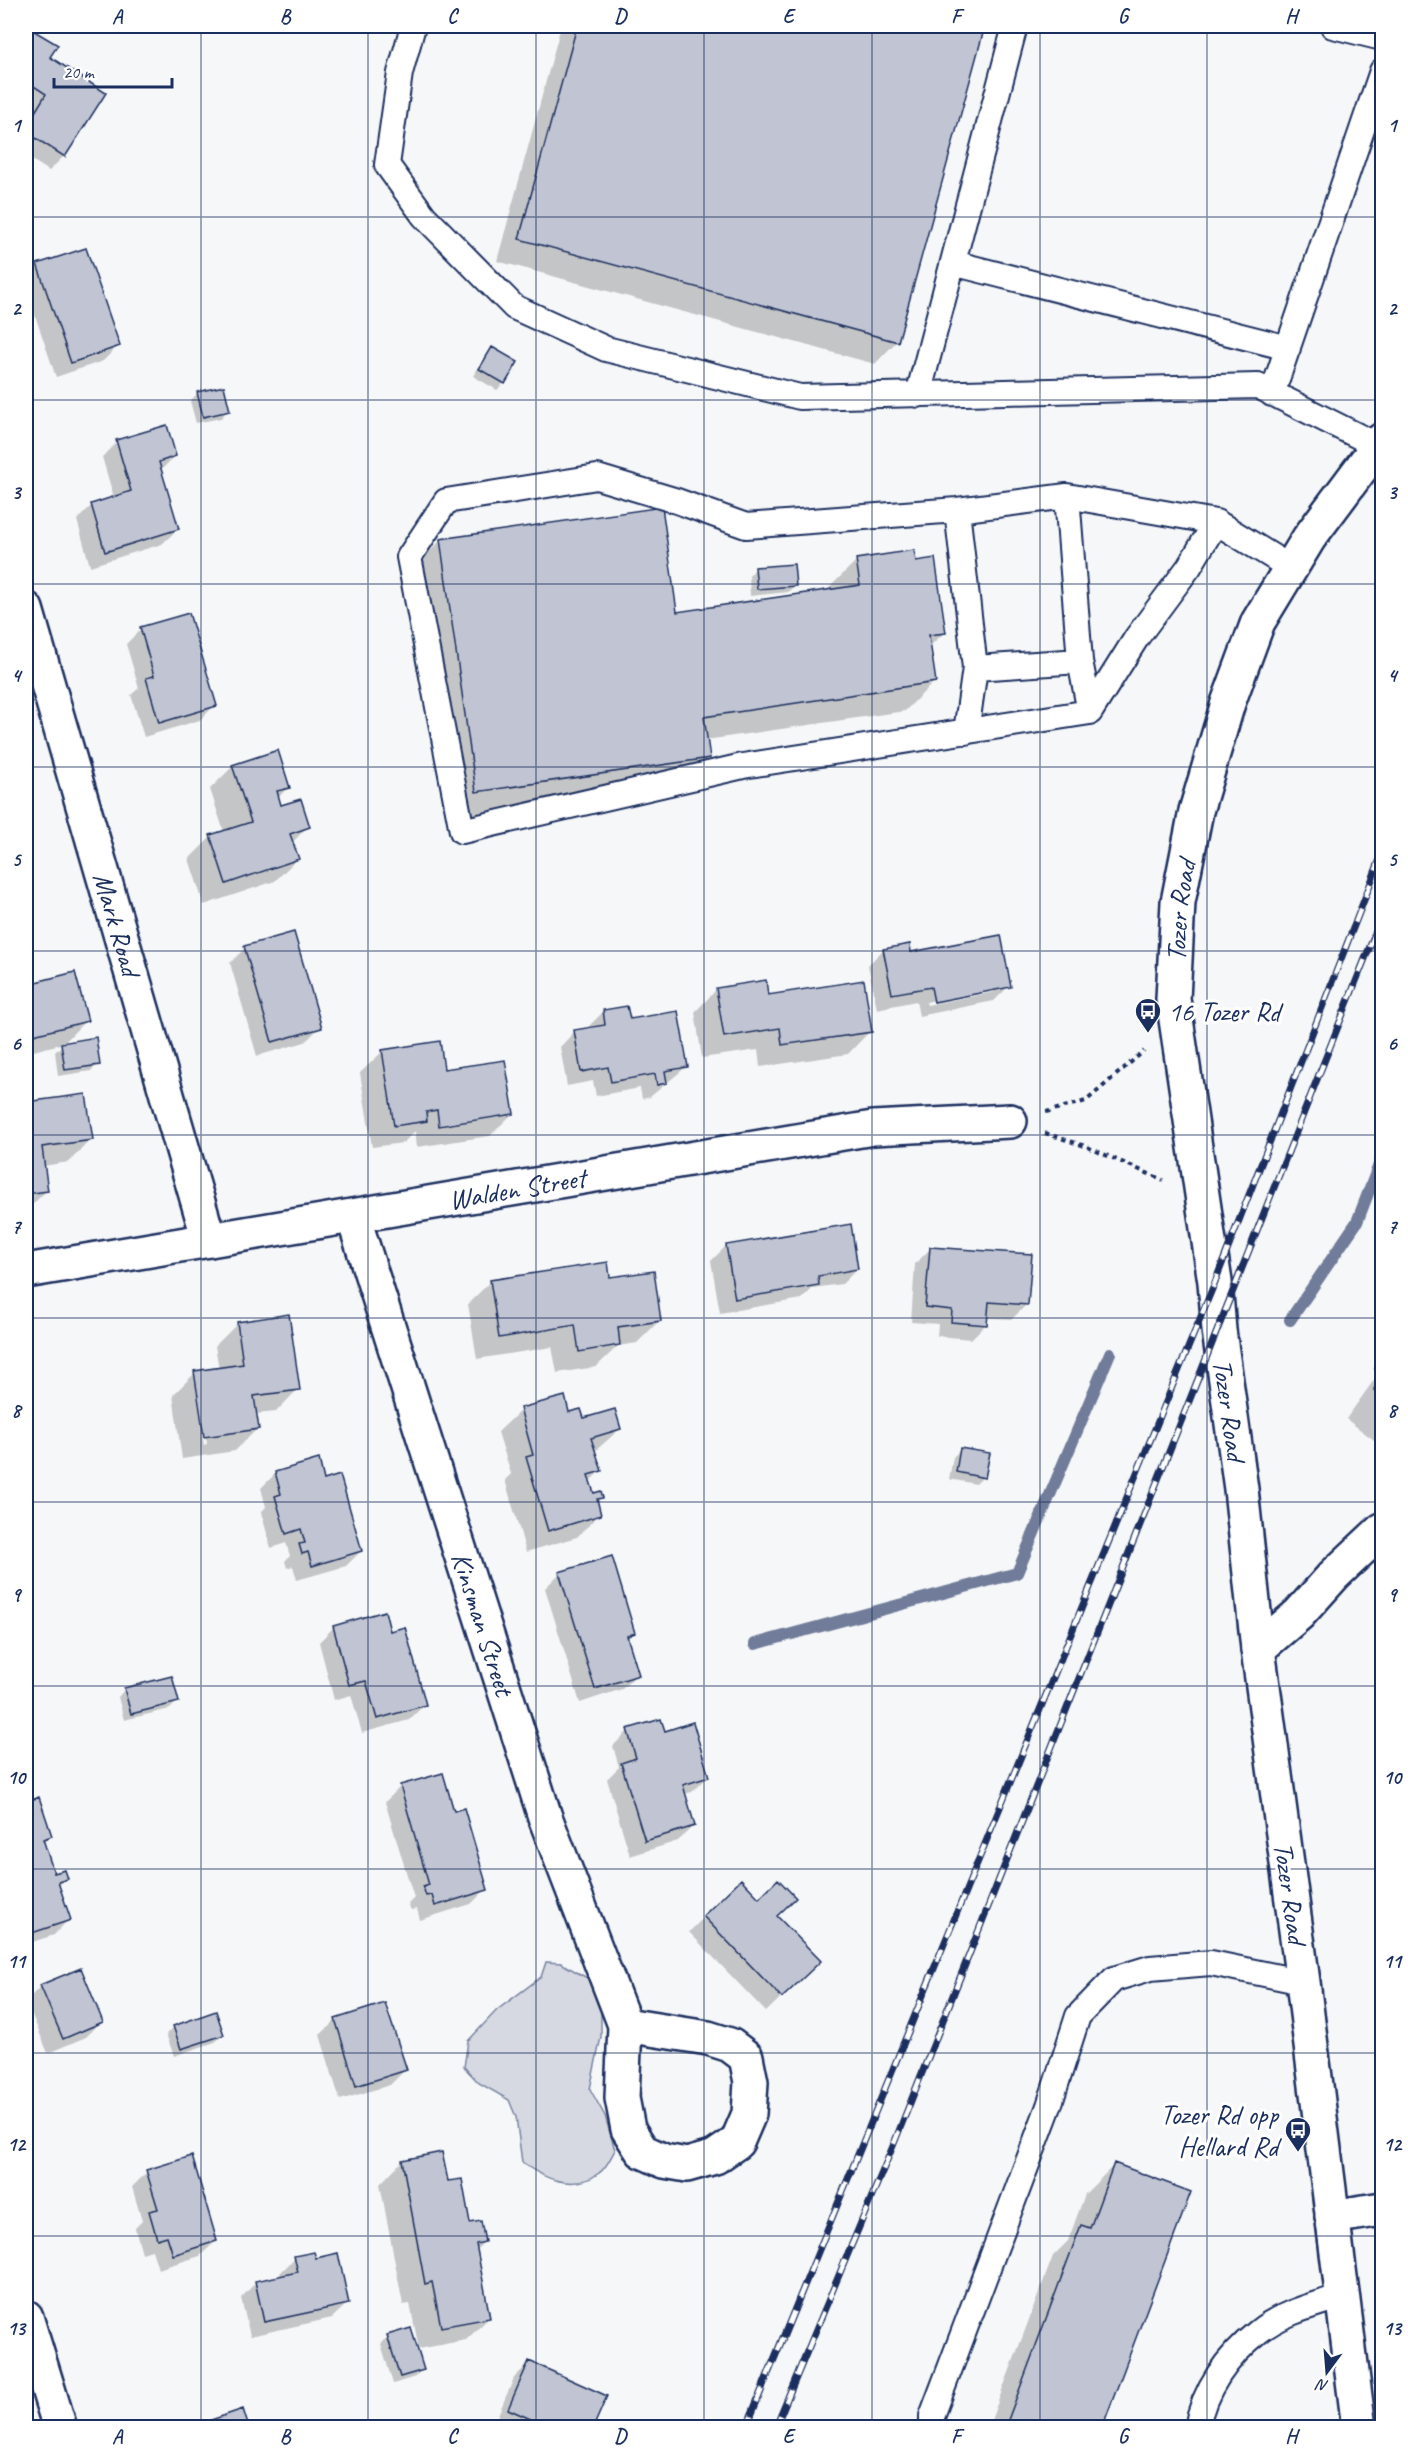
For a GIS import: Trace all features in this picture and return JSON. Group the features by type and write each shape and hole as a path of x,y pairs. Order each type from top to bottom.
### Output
{"street":[{"name":"Tozer Road","path":"1359,2427 1258,1649 1242,1488 1173,999 1178,902 1196,811 1228,703 1258,622 1309,538 1380,443"},
{"name":"Mark Road","path":"26,609 209,1240"},
{"name":"Walden Street","path":"26,1271 873,1128 1010,1121"},
{"name":"Kinsman Street","path":"353,1216 545,1817 625,2025 622,2098 628,2129 642,2151 664,2161 687,2165 715,2157 737,2142 749,2114 751,2082 746,2057 730,2045 708,2038 625,2025"},
{"path":"1258,1649 1299,1614 1334,1575 1383,1530"},
{"path":"1332,2217 1383,2209"},
{"path":"26,2317 60,2427"}],"lane":[{"path":"413,26 400,73 387,165 424,216 514,307 606,349 800,397 1258,386 1380,443"},
{"path":"918,394 1015,26"},
{"path":"1333,26 1383,38"},
{"path":"1272,394 1383,71"},
{"path":"953,263 1288,348"},
{"path":"1216,522 1190,567 1137,637 1090,712 743,765 462,831 409,557 446,501 597,477 677,501 746,526 957,510 1067,496 1216,522 1291,568"},
{"path":"1067,496 1080,662 1090,712"},
{"path":"957,510 975,668 966,732"},
{"path":"975,668 1080,662"},
{"path":"932,2427 932,2415 1049,2106 1078,2016 1114,1979 1150,1968 1211,1963 1303,1982"},
{"path":"1197,2427 1199,2413 1215,2377 1258,2332 1301,2309 1342,2296"}],"path":[{"path":"1010,1121 1086,1101 1177,1023"},
{"path":"1010,1121 1085,1146 1202,1198"}],"shaded area":[{"path":"546,1962 561,1963 601,1986 601,2037 590,2089 605,2116 615,2150 602,2171 579,2182 549,2178 522,2162 516,2117 509,2100 479,2083 464,2067 468,2041 497,2010 541,1977"}],"building":[{"path":"26,26 58,45 50,57 106,93 65,157 26,132 26,127 46,94 26,81"},
{"path":"577,26 985,26 898,342 519,239"},
{"path":"86,248 120,346 71,363 37,264"},
{"path":"492,347 518,362 505,384 479,369"},
{"path":"224,386 230,411 203,417 197,392"},
{"path":"167,425 176,456 159,462 179,529 105,552 91,504 131,491 116,440"},
{"path":"662,507 677,612 860,585 856,559 914,550 916,561 935,558 946,633 929,635 936,682 704,717 710,758 476,792 440,539"},
{"path":"794,564 796,586 757,589 755,567"},
{"path":"189,613 217,706 159,723 146,678 154,676 140,627"},
{"path":"278,750 290,788 277,791 281,805 301,799 310,827 290,834 299,859 226,884 210,835 251,822 232,765"},
{"path":"294,932 322,1028 272,1042 244,946"},
{"path":"1001,935 1011,987 934,1002 931,987 892,994 883,949 910,944 911,952"},
{"path":"26,959 32,983 75,972 88,1021 26,1037"},
{"path":"766,980 768,995 864,980 872,1032 782,1045 780,1028 724,1037 716,988"},
{"path":"627,1006 630,1019 678,1011 688,1067 665,1071 667,1083 657,1085 655,1074 611,1082 608,1067 581,1072 574,1030 605,1025 603,1010"},
{"path":"96,1037 100,1065 65,1070 61,1043"},
{"path":"440,1041 444,1069 505,1060 514,1114 439,1126 437,1110 426,1112 427,1121 394,1126 382,1050"},
{"path":"86,1094 93,1140 42,1147 48,1191 26,1194 26,1102"},
{"path":"851,1224 858,1269 818,1276 819,1285 735,1299 726,1245"},
{"path":"930,1247 1032,1254 1028,1305 989,1302 987,1325 951,1322 952,1310 925,1307"},
{"path":"608,1262 610,1277 654,1271 661,1321 618,1327 620,1345 579,1352 575,1325 499,1338 490,1280"},
{"path":"289,1314 300,1390 254,1396 259,1429 204,1437 194,1371 243,1364 237,1322"},
{"path":"1382,1377 1382,1396 1374,1389"},
{"path":"565,1396 569,1412 581,1409 584,1418 615,1409 621,1429 591,1438 602,1471 588,1475 594,1493 601,1491 603,1498 597,1499 601,1515 548,1531 526,1457 533,1455 520,1408"},
{"path":"960,1448 990,1453 985,1478 956,1472"},
{"path":"319,1459 324,1480 340,1475 362,1551 312,1566 308,1552 302,1554 299,1544 305,1543 301,1529 286,1534 275,1496 281,1494 275,1472"},
{"path":"612,1556 635,1633 627,1636 639,1675 595,1689 559,1572"},
{"path":"385,1611 390,1631 405,1627 426,1705 377,1719 366,1681 349,1685 333,1626"},
{"path":"172,1676 179,1702 131,1714 124,1688"},
{"path":"661,1719 665,1731 693,1722 709,1777 683,1785 695,1826 645,1841 621,1763 636,1758 627,1729"},
{"path":"443,1773 454,1811 464,1808 488,1890 435,1906 432,1895 426,1896 423,1887 429,1885 400,1785"},
{"path":"39,1797 52,1836 43,1839 54,1873 65,1870 68,1879 58,1882 71,1920 26,1935 26,1802"},
{"path":"741,1879 759,1898 778,1879 796,1898 777,1916 821,1961 782,1998 703,1916"},
{"path":"81,1968 103,2022 63,2039 40,1985"},
{"path":"385,2003 407,2070 356,2086 335,2019"},
{"path":"216,2011 224,2035 181,2049 173,2026"},
{"path":"442,2152 448,2181 462,2179 470,2223 481,2221 485,2242 476,2244 490,2318 441,2327 432,2282 425,2284 402,2160"},
{"path":"192,2156 217,2241 173,2255 167,2236 157,2239 149,2211 158,2209 146,2170"},
{"path":"1114,2163 1191,2192 1102,2428 1005,2428 1081,2225 1090,2228"},
{"path":"314,2252 316,2258 338,2253 349,2304 264,2322 255,2281 298,2272 294,2256"},
{"path":"411,2328 424,2370 400,2377 387,2335"},
{"path":"529,2361 607,2396 593,2428 551,2428 508,2409"},
{"path":"243,2409 249,2428 188,2428"}],"waterway":[{"path":"1290,1320 1357,1222 1382,1157"},
{"path":"755,1644 1017,1573 1110,1353"}],"railway":[{"path":"746,2428 1215,1282 1382,854"},
{"path":"775,2428 893,2146 1382,916"}],"place":[{"name":"16 Tozer Rd","path":"1148,1034"},
{"name":"Tozer Rd opp Hellard Rd","path":"1298,2153"}]}
